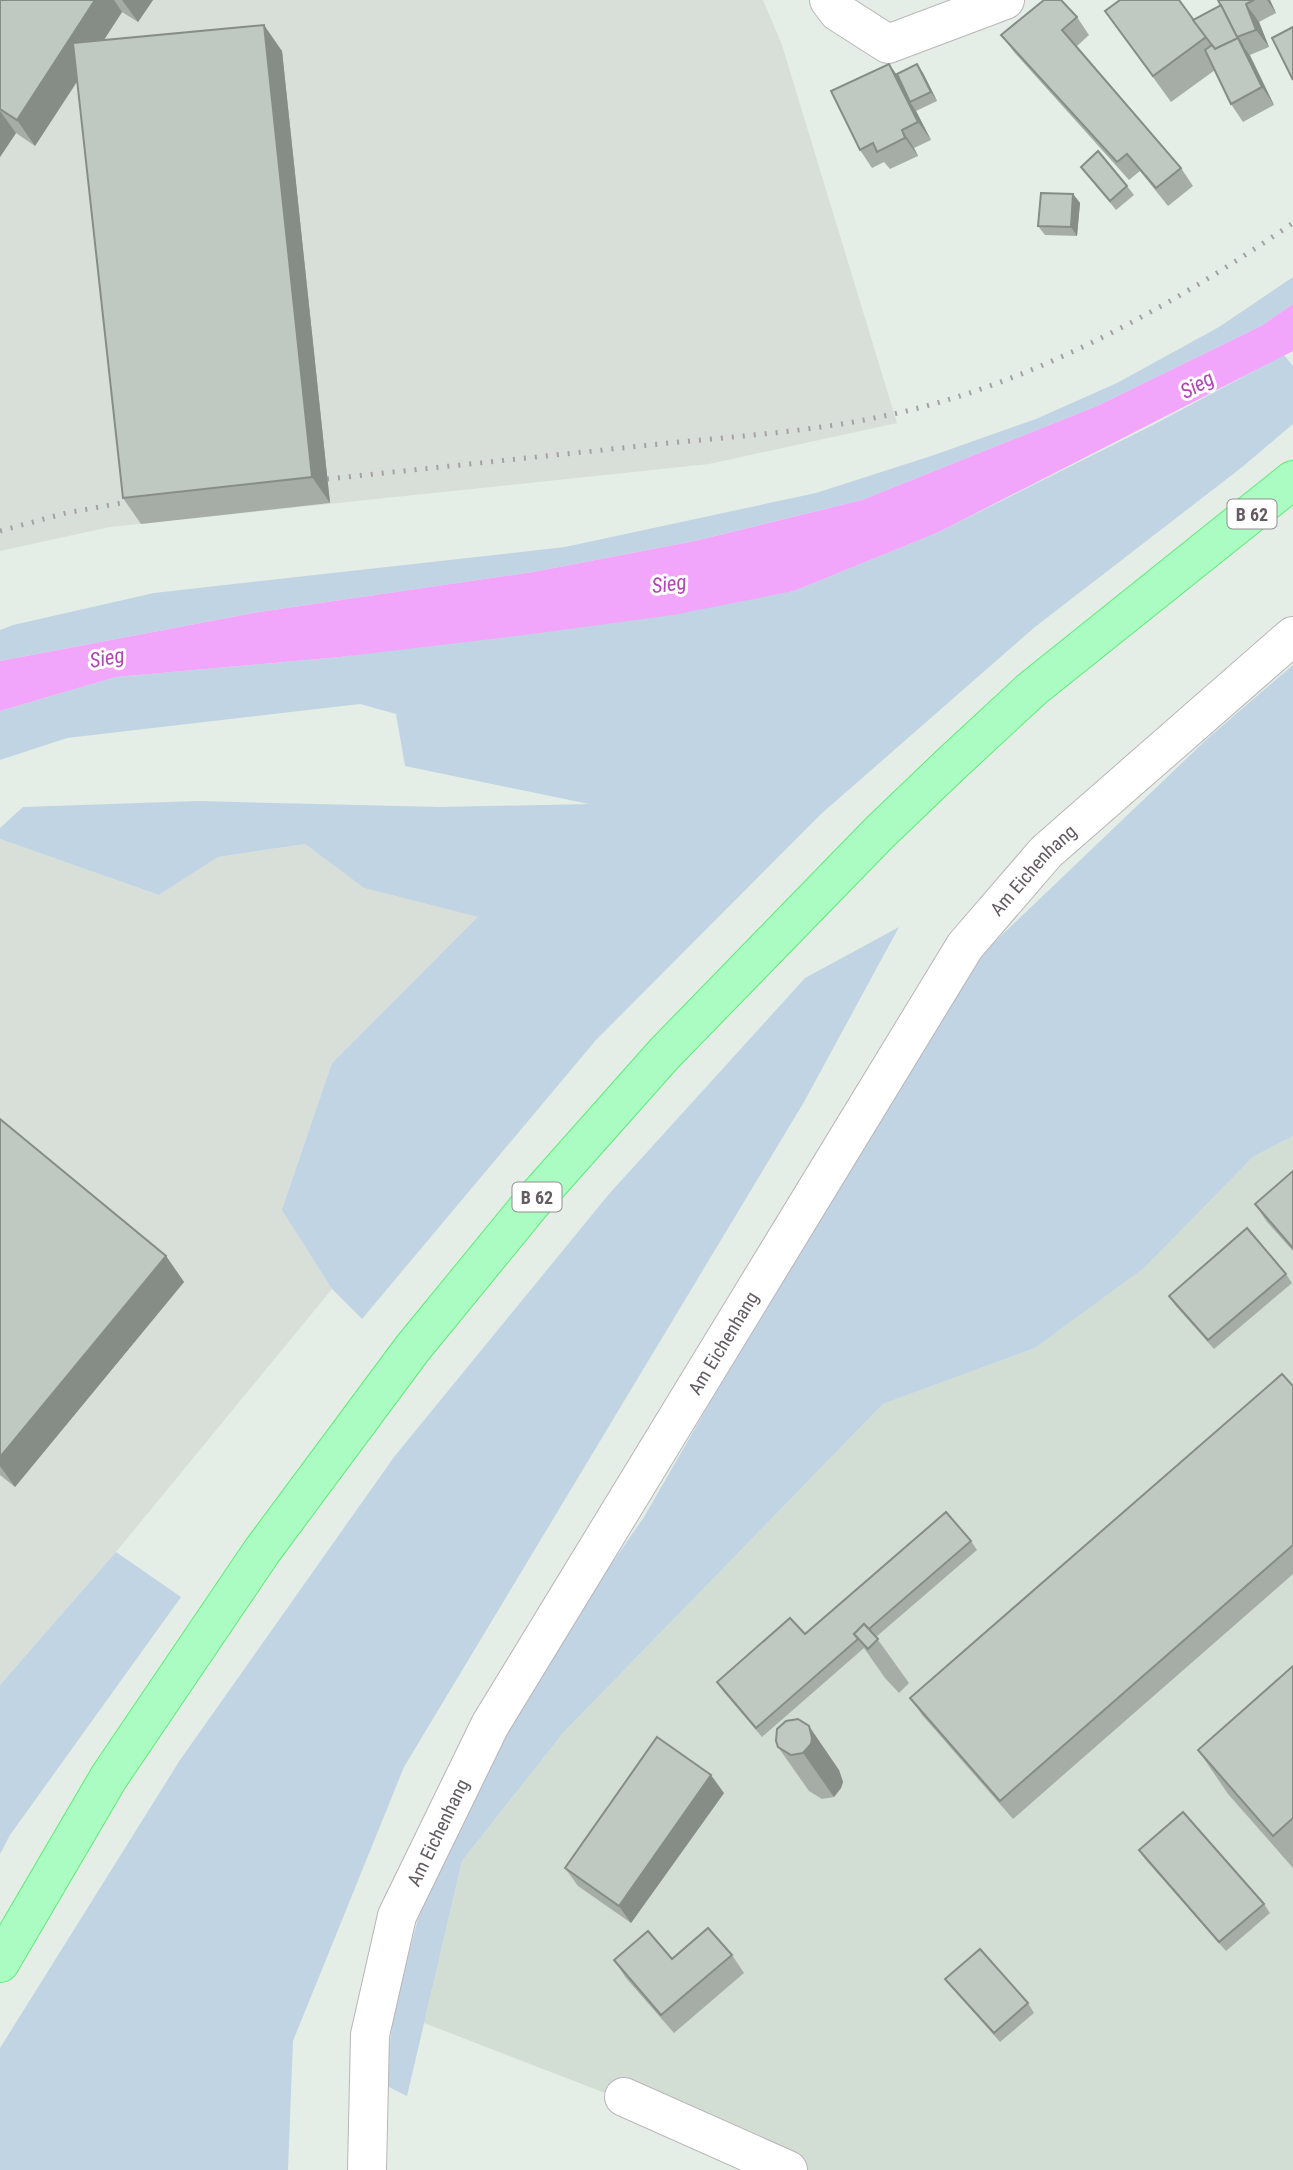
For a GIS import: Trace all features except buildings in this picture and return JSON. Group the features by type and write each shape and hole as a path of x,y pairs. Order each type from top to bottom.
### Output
{"main road":[{"name":"B 62","path":"0,1963 109,1777 262,1551 412,1349 529,1206 664,1054 879,832 1032,689 1293,480"}],"street":[{"path":"829,0 838,12 888,44 1005,0"},
{"name":"Am Eichenhang","path":"367,2170 370,2035 397,1916 490,1725 965,946 1046,852 1293,636"},
{"path":"624,2097 788,2170"}],"shaded area":[{"path":"0,0 763,0 782,45 897,423 709,464 110,527 0,551"},
{"path":"1293,277 1293,304 1261,326 1097,406 862,500 695,541 533,572 259,612 0,661 0,630 154,593 565,547 816,493 1036,419 1117,383 1219,327"},
{"path":"1284,355 1293,366 1293,424 1241,468 1035,627 821,814 596,1040 362,1319 332,1289 282,1210 332,1063 478,917 364,888 305,844 218,857 159,895 0,839 0,828 23,807 198,801 441,807 589,804 405,766 396,714 360,704 67,738 0,760 0,711 116,677 340,657 794,591 939,532 1151,426"},
{"path":"1293,665 1293,1136 1253,1157 1143,1269 1035,1348 883,1404 563,1733 462,1861 407,2096 385,2085 394,2009 427,1885 519,1697 644,1517 830,1194 985,951 1207,739"},
{"path":"0,839 159,895 218,857 305,844 364,888 479,917 332,1063 283,1210 332,1289 116,1552 0,1685"},
{"path":"899,927 804,1102 404,1767 293,2041 288,2170 0,2170 0,2048 180,1760 394,1457 609,1194 805,978"},
{"path":"1293,1136 1293,2170 804,2170 424,2023 462,1861 563,1733 883,1404 1035,1348 1143,1269 1253,1157"},
{"path":"116,1552 181,1597 10,1835 0,1854 0,1685"}],"water":[{"name":"Sieg","path":"1293,304 1293,351 939,532 794,591 673,615 532,634 340,657 116,677 0,711 0,661 259,612 533,572 695,541 862,500 1097,406 1261,326"}],"railway":[{"path":"327,479 804,429 884,416 938,403 992,385 1098,340 1198,284 1293,223"},
{"path":"0,531 66,513 138,500"}]}
